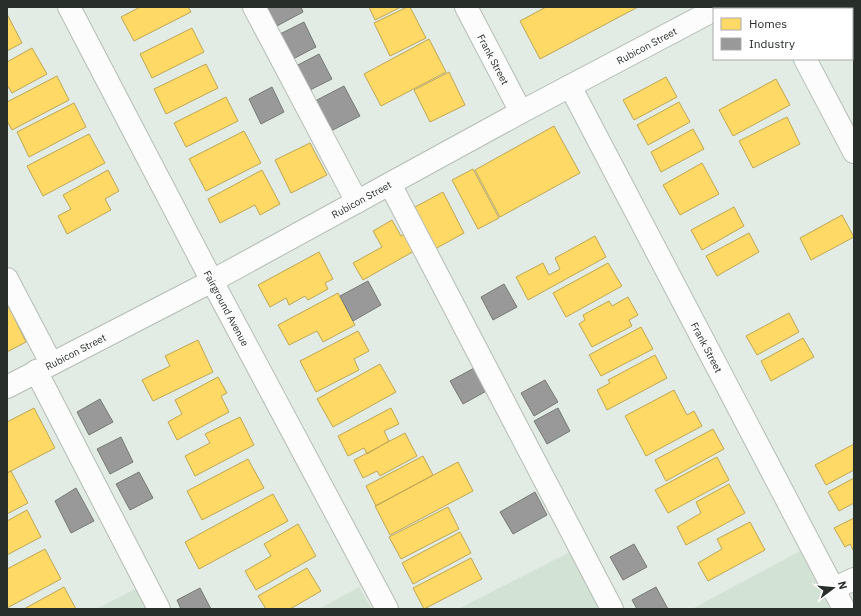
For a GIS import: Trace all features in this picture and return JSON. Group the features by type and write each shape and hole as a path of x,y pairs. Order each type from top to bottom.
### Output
{"street":[{"name":"Fairground Avenue","path":"69,7 212,281 387,609"},
{"path":"254,7 357,202"},
{"name":"Frank Street","path":"466,7 521,112"},
{"name":"Rubicon Street","path":"7,387 212,281 521,112 713,10"},
{"path":"806,60 854,152"},
{"name":"Frank Street","path":"570,86 844,609"},
{"path":"390,184 612,609"},
{"path":"7,279 44,367 159,609"},
{"path":"834,589 854,579"}],"shaded area":[{"path":"576,549 608,609 458,609"},
{"path":"800,551 830,609 692,609"},
{"path":"145,584 158,609 96,609"},
{"path":"359,587 372,609 319,609"}],"building: Homes":[{"path":"140,7 188,7 191,12 134,41 121,17"},
{"path":"369,7 401,7 375,20"},
{"path":"407,7 410,7 426,38 390,56 374,23"},
{"path":"546,7 638,7 540,59 520,21"},
{"path":"7,14 22,43 7,51"},
{"path":"192,28 204,52 152,78 140,54"},
{"path":"854,30 854,62 853,60"},
{"path":"429,39 446,72 381,106 364,74"},
{"path":"32,48 47,74 12,93 7,85 7,62"},
{"path":"206,64 218,88 166,114 154,89"},
{"path":"449,72 465,105 430,122 414,90"},
{"path":"57,76 69,100 12,130 7,121 7,102"},
{"path":"666,77 677,97 634,120 623,100"},
{"path":"776,79 790,105 733,136 719,110"},
{"path":"226,97 238,121 186,147 174,123"},
{"path":"679,102 690,122 648,145 637,125"},
{"path":"74,103 86,127 29,157 17,132"},
{"path":"787,117 800,144 753,168 739,141"},
{"path":"554,126 580,173 500,217 475,170"},
{"path":"693,129 704,149 661,172 651,152"},
{"path":"244,131 261,163 206,191 189,159"},
{"path":"89,134 105,163 43,196 27,166"},
{"path":"310,143 327,175 291,193 275,160"},
{"path":"702,163 719,194 680,215 663,185"},
{"path":"473,169 499,218 478,229 452,180"},
{"path":"108,170 119,191 105,199 111,210 67,234 58,216 71,209 63,195"},
{"path":"262,170 280,204 260,215 255,205 220,223 208,199"},
{"path":"443,192 464,233 435,249 413,208"},
{"path":"734,207 744,226 702,250 691,230"},
{"path":"842,215 854,237 811,260 800,238"},
{"path":"392,220 401,236 407,233 416,250 363,280 353,263 382,247 373,231"},
{"path":"749,233 759,252 717,276 706,256"},
{"path":"595,236 606,257 528,300 516,277 543,263 549,275 560,269 555,258"},
{"path":"319,252 333,279 325,283 328,289 308,300 305,296 289,305 286,298 270,307 258,285"},
{"path":"608,263 622,286 566,317 553,293"},
{"path":"338,293 355,325 323,342 317,331 289,345 278,325"},
{"path":"628,297 638,315 629,320 632,326 592,347 579,324 585,320 583,315 609,301 612,306"},
{"path":"9,307 26,342 7,352 7,308"},
{"path":"789,313 799,332 757,355 746,336"},
{"path":"641,327 653,349 601,376 589,355"},
{"path":"358,331 369,351 354,359 359,370 316,392 300,361"},
{"path":"803,338 814,357 771,381 761,361"},
{"path":"198,340 213,372 153,401 142,380 170,366 165,356"},
{"path":"655,355 667,378 607,410 597,390 610,383 608,380"},
{"path":"380,364 396,392 333,427 317,399"},
{"path":"218,377 227,393 221,396 229,412 177,440 168,422 182,414 175,400"},
{"path":"674,390 687,415 694,411 702,426 646,456 625,416"},
{"path":"34,408 55,448 7,473 7,422"},
{"path":"391,408 399,424 384,431 389,441 367,454 364,448 348,456 338,436"},
{"path":"240,417 254,445 195,476 185,456 210,443 205,434"},
{"path":"713,429 724,449 666,481 655,460"},
{"path":"405,433 417,456 380,476 377,471 363,478 354,460"},
{"path":"854,444 854,470 826,485 815,465"},
{"path":"423,456 433,475 376,506 366,486"},
{"path":"717,457 729,480 668,513 655,490"},
{"path":"248,459 264,488 202,520 187,491"},
{"path":"458,462 473,491 390,535 375,506"},
{"path":"11,471 28,503 7,514 7,473"},
{"path":"854,478 854,503 839,511 828,492"},
{"path":"729,484 745,513 686,545 677,527 701,513 696,502"},
{"path":"273,494 288,521 199,569 185,542"},
{"path":"448,507 459,529 401,559 389,537"},
{"path":"27,510 41,537 7,555 7,521"},
{"path":"854,518 853,550 850,544 845,547 834,528"},
{"path":"750,522 765,550 708,581 698,563 722,549 717,539"},
{"path":"298,524 316,556 256,590 245,571 271,556 264,544"},
{"path":"460,532 471,553 413,584 402,563"},
{"path":"45,549 61,579 7,608 7,569"},
{"path":"471,558 482,579 424,609 413,588"},
{"path":"307,568 321,591 290,609 266,609 258,596"},
{"path":"64,587 76,609 24,609"}],"building: Industry":[{"path":"265,7 301,7 303,12 275,27"},
{"path":"304,22 316,47 293,59 280,34"},
{"path":"319,54 332,79 308,91 296,66"},
{"path":"344,86 360,116 331,131 315,101"},
{"path":"272,87 284,112 261,124 249,99"},
{"path":"368,281 381,305 353,321 340,296"},
{"path":"504,284 517,307 493,320 481,297"},
{"path":"478,366 490,389 463,404 450,381"},
{"path":"545,380 558,402 534,416 521,393"},
{"path":"100,399 113,422 89,435 77,412"},
{"path":"558,408 570,431 547,444 534,421"},
{"path":"121,437 133,462 110,474 97,449"},
{"path":"139,472 153,498 130,510 116,484"},
{"path":"76,488 94,521 71,533 55,501"},
{"path":"535,492 547,515 513,534 500,512"},
{"path":"634,544 647,567 623,580 610,557"},
{"path":"656,587 668,609 637,609 632,600"},
{"path":"200,588 211,609 181,609 177,600"}]}
